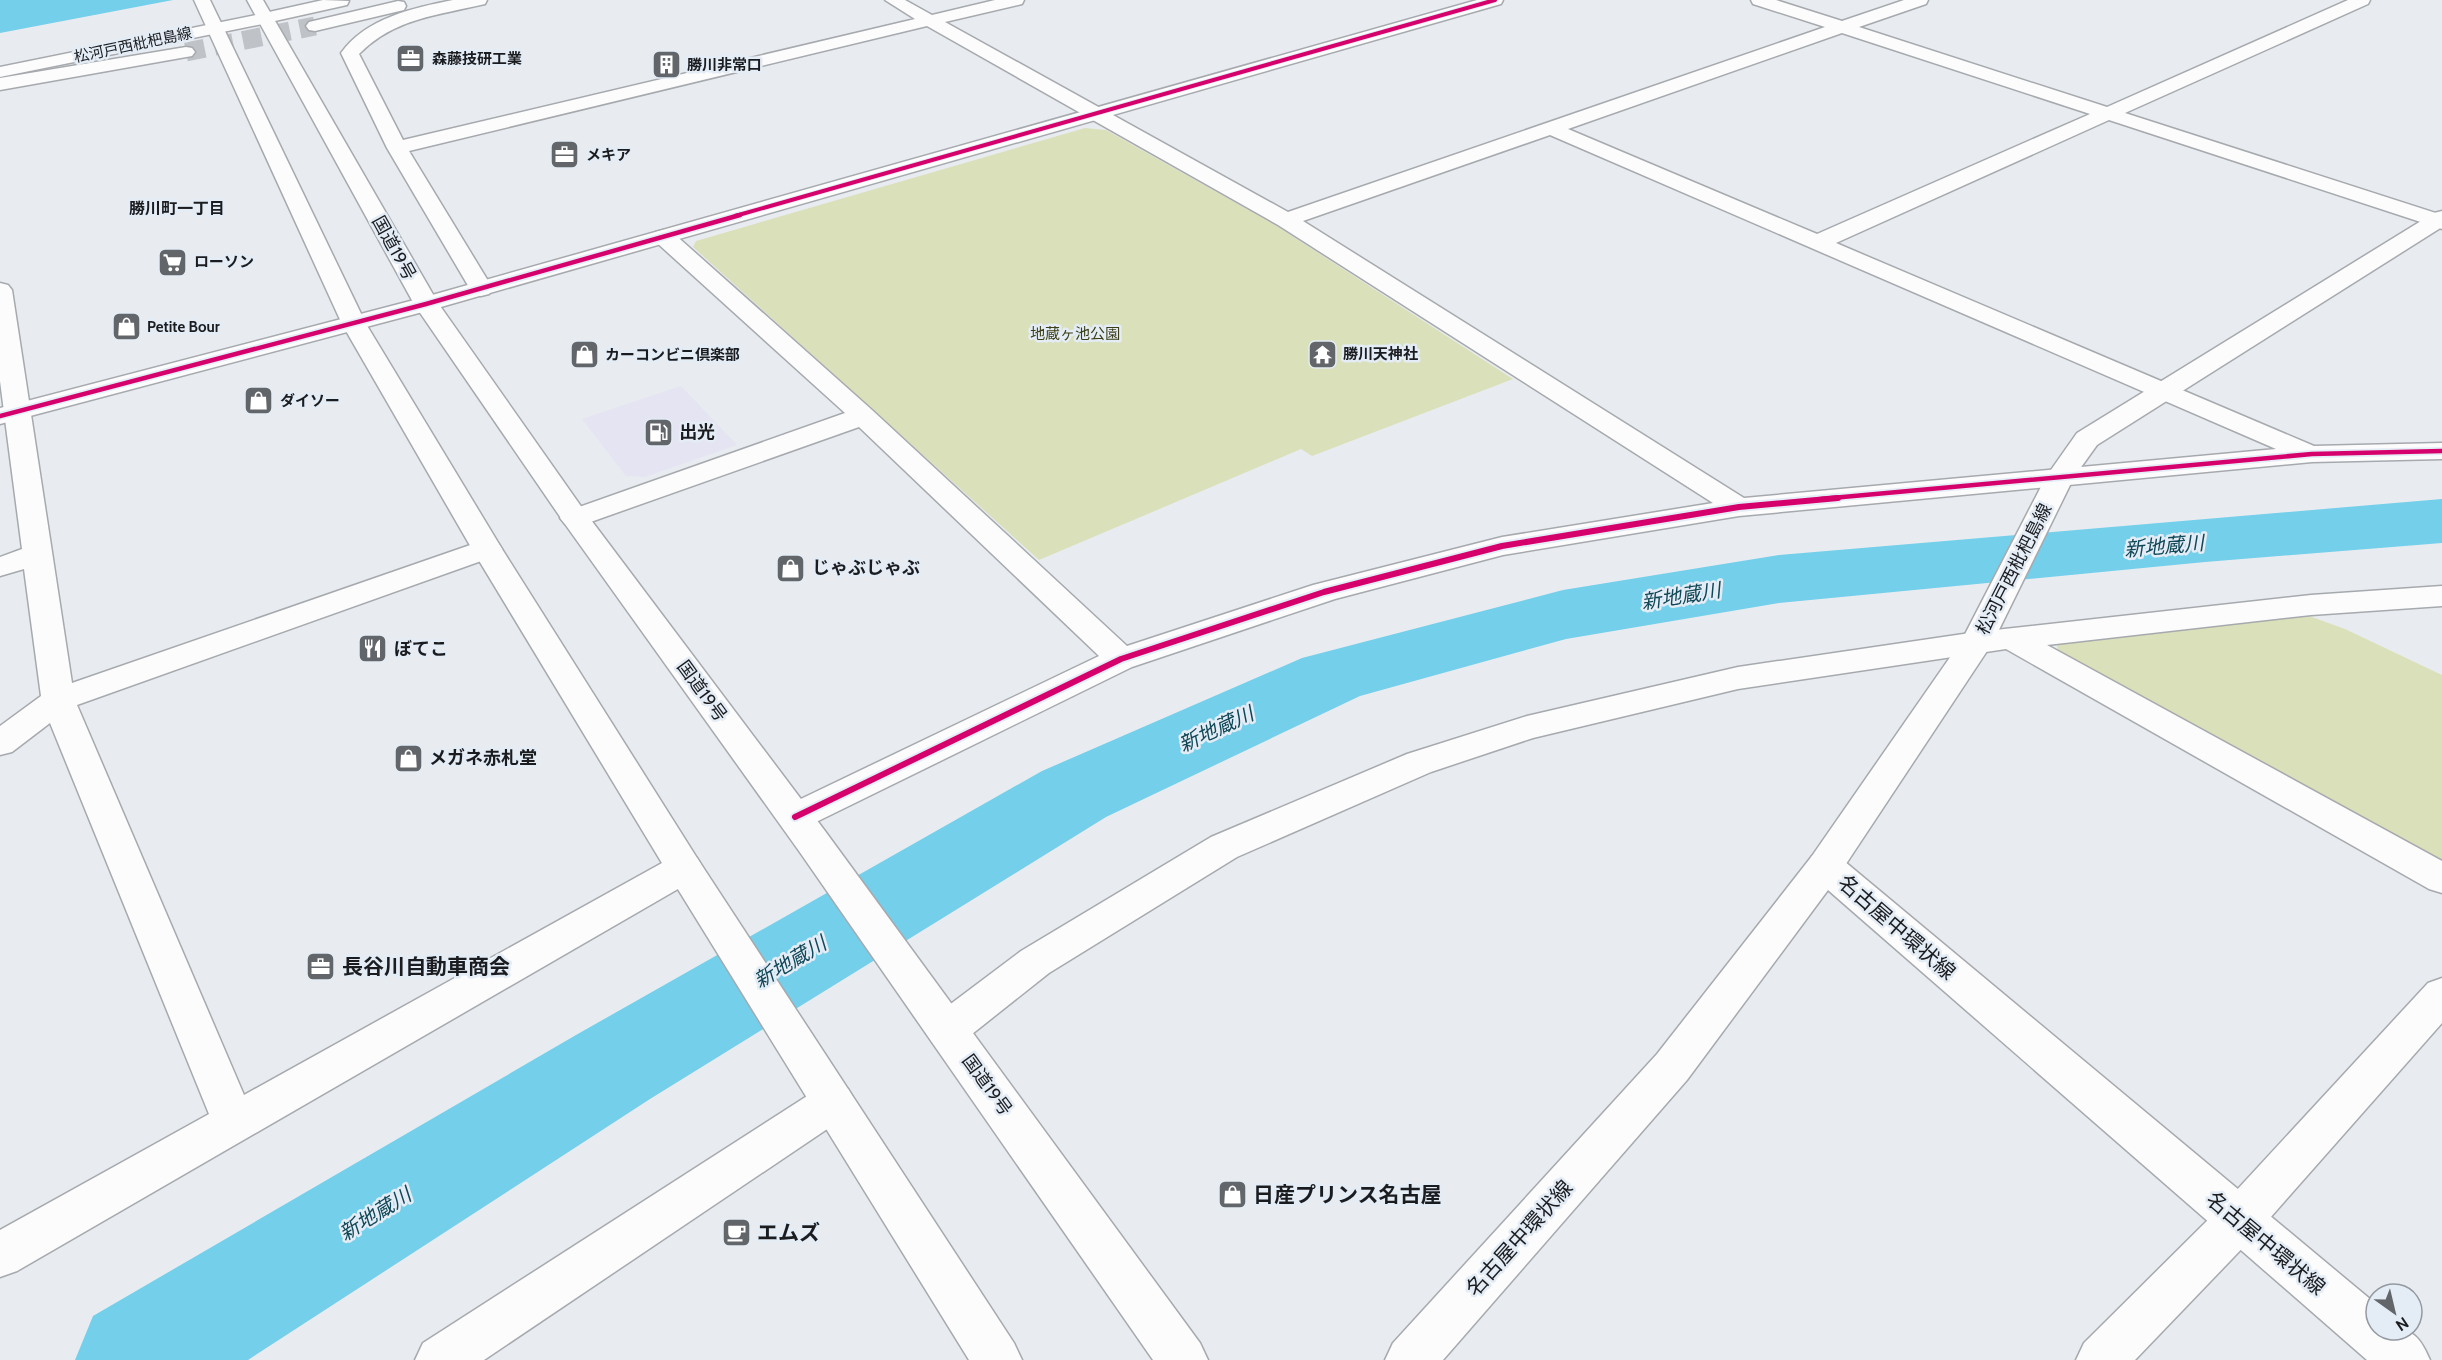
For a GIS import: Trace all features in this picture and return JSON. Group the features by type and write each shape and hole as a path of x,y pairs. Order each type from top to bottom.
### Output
{"main road":[{"path":"202,0 354,324 487,549 692,881 997,1360"},
{"name":"松河戸西枇杷島線","path":"0,72 214,26 261,11 345,0"},
{"path":"315,26 423,0"},
{"path":"479,0 398,20 367,36 350,53 397,148 481,289"},
{"path":"892,0 1286,220 1739,507"},
{"path":"397,148 1016,0"},
{"path":"9,414 481,289 1495,0"},
{"path":"1759,0 2441,220"},
{"path":"1286,220 1920,0"},
{"path":"1819,242 2362,0"},
{"name":"国道19号","path":"261,11 426,304 575,518 804,829 1183,1360"},
{"path":"0,84 186,52"},
{"path":"1550,128 2312,454"},
{"name":"松河戸西枇杷島線","path":"1825,866 1992,632 2057,483 2087,439 2441,220"},
{"path":"664,237 863,416 1121,659"},
{"path":"0,290 9,414 38,554 58,700 234,1122"},
{"path":"575,518 863,416"},
{"path":"804,829 1121,659 1324,592 1502,546 1739,507 2057,483 2312,454 2442,451"},
{"path":"0,743 58,700 487,549"},
{"path":"0,567 38,554"},
{"path":"938,1018 1224,847 1419,763 1527,728 1738,678 1992,632 2442,596"},
{"path":"1992,632 2442,879"},
{"name":"名古屋中環状線","path":"1410,1360 1672,1067 1825,866 2405,1360"},
{"path":"0,1255 234,1122 692,881"},
{"path":"2101,1360 2239,1220 2442,995"},
{"path":"440,1360 824,1088"}],"shaded area":[{"name":"出光","path":"681,386 737,445 645,477 626,476 582,419"}],"green space":[{"name":"地蔵ヶ池公園","path":"1085,128 1106,130 1275,225 1513,379 1312,456 1301,449 1039,560 693,247 696,241"},
{"path":"2309,616 2345,629 2442,675 2442,866 2058,652 2057,644"}],"water":[{"path":"0,0 173,0 0,33"}],"waterway":[{"name":"新地蔵川","path":"137,1360 613,1067 1074,794 1331,677 1563,615 1779,579 2442,521"}],"tunnel":[{"path":"186,52 315,26"}],"cycle path":[{"path":"0,416 426,304 1495,0"},
{"path":"795,817 1121,659 1324,592 1502,546 1739,507 2312,454 2442,451"}],"place":[{"name":"森藤技研工業","path":"411,59"},
{"name":"勝川非常口","path":"666,65"},
{"name":"メキア","path":"565,155"},
{"name":"ローソン","path":"173,262"},
{"name":"Petite Bour","path":"126,327"},
{"name":"勝川天神社","path":"1322,354"},
{"name":"カーコンビニ倶楽部","path":"584,355"},
{"name":"ダイソー","path":"259,401"},
{"name":"出光","path":"658,432"},
{"name":"じゃぶじゃぶ","path":"791,568"},
{"name":"ぼてこ","path":"373,649"},
{"name":"メガネ赤札堂","path":"408,758"},
{"name":"長谷川自動車商会","path":"321,966"},
{"name":"日産プリンス名古屋","path":"1232,1194"},
{"name":"エムズ","path":"736,1232"}],"district":[{"name":"勝川町一丁目","path":"177,208"}]}
